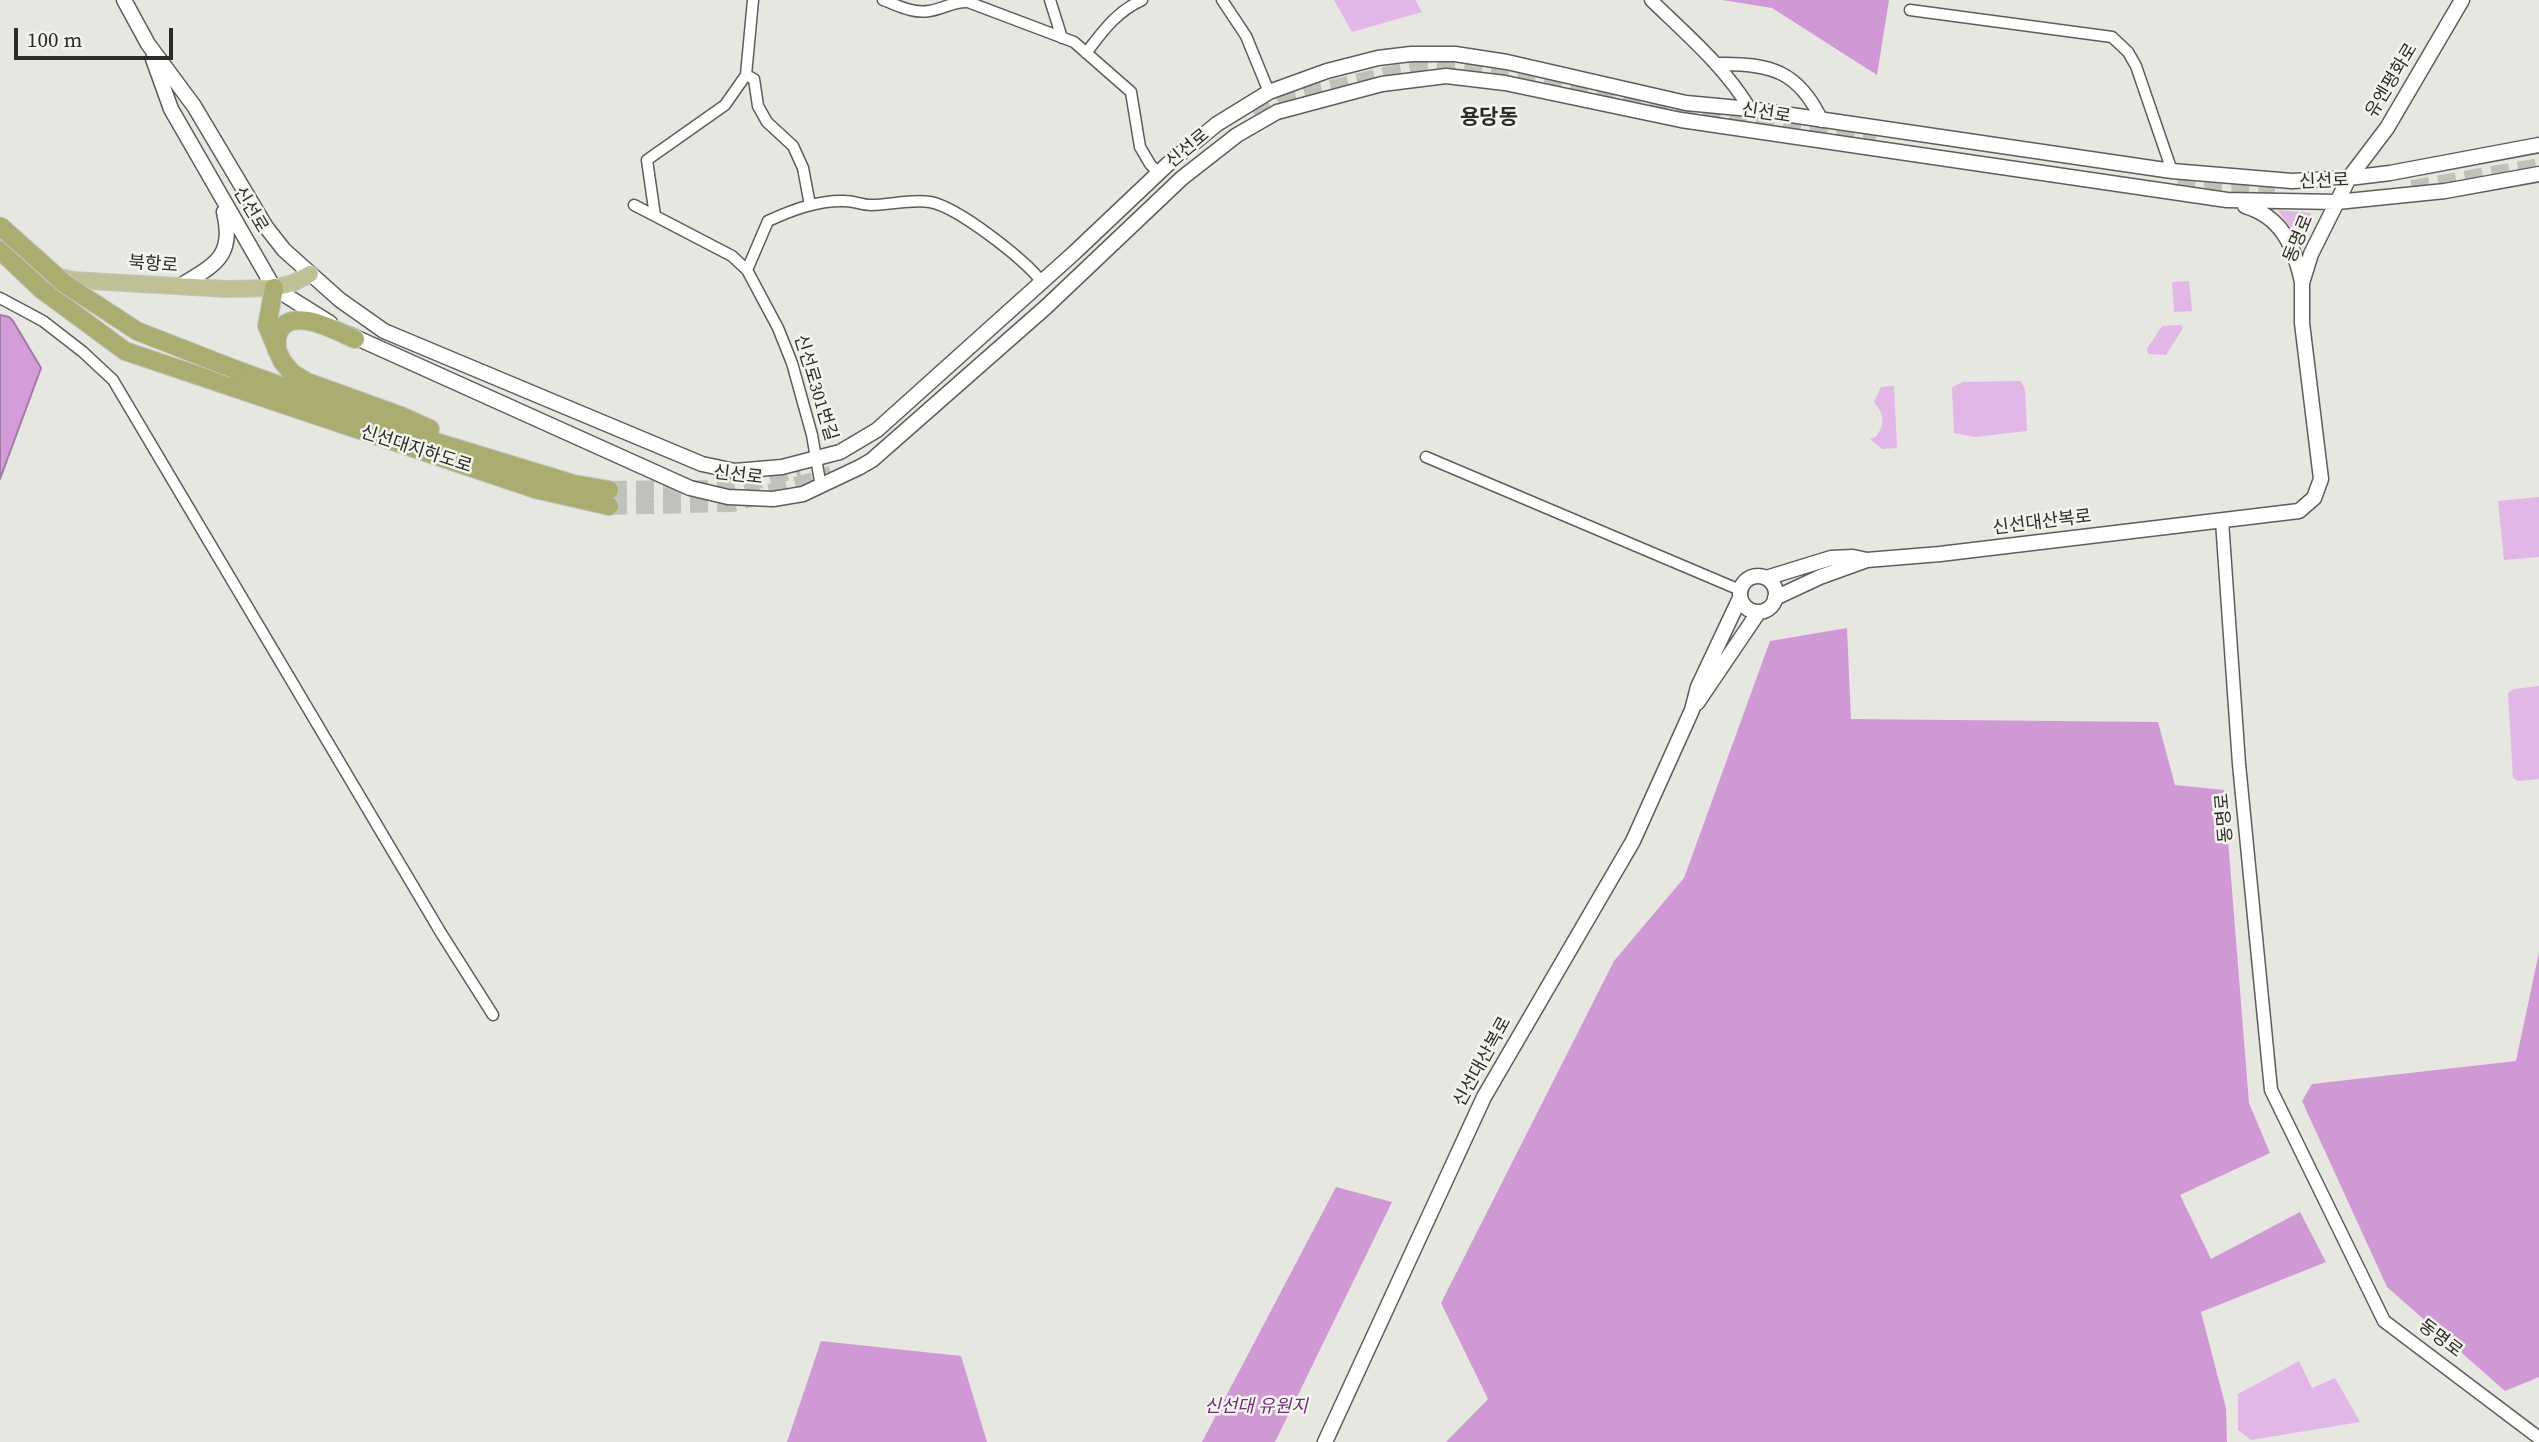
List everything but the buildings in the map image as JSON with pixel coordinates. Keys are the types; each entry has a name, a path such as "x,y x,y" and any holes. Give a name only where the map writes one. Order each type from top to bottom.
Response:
{"highway":[{"name":"신선대지하도로","path":"0,226 65,284 137,331 372,420 574,484 609,498 535,489 125,351 41,289 0,248"},
{"path":"274,288 267,326 277,351 292,373 307,382 401,416 489,458"},
{"path":"277,351 278,334 286,323 296,319 310,321 355,339"}],"main road":[{"name":"신선로","path":"124,0 148,44 194,106 266,227 284,250 340,300 384,331 702,464 735,471 782,467 840,453 877,430 1042,282 1158,173 1237,110 1269,92 1327,71 1378,58 1410,54 1455,54 1520,65 1686,103 1750,108 1822,121 2063,153 2172,171 2292,181 2390,173 2539,145"},
{"name":"유엔평화로","path":"2349,178 2387,128 2462,0"},
{"name":"신선로","path":"148,44 171,109 274,288 355,339 690,488 728,497 773,499 803,494 872,460 1046,307 1182,178 1248,127 1277,112 1382,84 1446,76 1505,83 1694,122 2227,200 2337,202 2445,191 2539,174"},
{"path":"1237,110 1248,127"},
{"name":"동명로","path":"2222,521 2300,510 2314,498 2321,479 2302,323 2302,283 2311,254 2349,178"},
{"path":"180,286 206,270 227,246 229,230 220,197"},
{"path":"2227,200 2256,209 2272,218 2285,231 2297,260 2302,283"},
{"name":"북항로","path":"0,248 21,263 44,273 73,280 227,289 274,288 293,283 310,274"},
{"name":"신선대산복로","path":"1692,710 1758,612 1766,611 1775,598 1820,577 1867,560 2222,521"},
{"name":"신선대산복로","path":"1325,1442 1484,1097 1633,841 1692,710 1698,687 1743,583 1749,578 1766,578 1831,558 1853,557 1867,560"},
{"path":"1766,578 1776,590 1775,598"},
{"path":"1740,594 1750,611 1758,612"}],"street":[{"path":"655,216 647,160 725,105 746,75 753,0"},
{"path":"883,0 911,10 927,12 959,1 968,2 1074,42 1131,92 1140,147 1158,173"},
{"path":"1051,0 1062,38"},
{"path":"1086,53 1113,18 1142,0"},
{"path":"1222,0 1246,36 1269,92"},
{"path":"1651,0 1718,64 1750,108"},
{"path":"1910,10 2112,37 2128,52 2136,66 2172,171"},
{"path":"1718,64 1758,66 1795,80 1814,104 1822,121"},
{"path":"746,75 754,79 758,106 767,122 793,146 803,168 810,205"},
{"path":"747,270 768,221 789,211 810,205 845,201 870,205 931,202 955,213 1007,248 1042,282"},
{"name":"신선로301번길","path":"634,205 732,256 747,270 778,328 792,363 813,435 821,487"},
{"path":"0,298 43,321 113,380 441,933 493,1015"},
{"path":"1426,457 1740,594"},
{"name":"동명로","path":"2222,521 2239,764 2271,1090 2384,1321 2539,1438"}],"shaded area":[{"path":"1334,0 1415,0 1422,12 1352,32"},
{"path":"2278,210 2311,213 2302,245"},
{"path":"2189,281 2192,311 2174,312 2172,282"},
{"path":"0,315 13,321 41,368 0,479"},
{"path":"2181,325 2183,328 2166,355 2148,354 2147,349 2162,326"},
{"path":"2021,381 2025,390 2027,431 1975,437 1954,433 1952,387 1963,382"},
{"path":"1894,386 1897,448 1882,449 1870,439 1876,437 1882,424 1882,415 1874,402 1881,387"},
{"path":"2539,497 2539,557 2504,560 2498,501"},
{"path":"2539,686 2539,779 2518,781 2513,778 2508,693 2514,689"},
{"path":"2299,1361 2312,1388 2335,1378 2360,1422 2251,1440 2238,1430 2238,1394"}],"green space":[{"path":"1722,0 1889,0 1877,75 1772,8"},
{"path":"1847,628 1851,719 2158,722 2175,785 2224,790 2249,1103 2270,1153 2180,1195 2211,1259 2300,1212 2326,1262 2201,1312 2226,1408 2227,1442 1446,1442 1488,1399 1441,1303 1614,961 1684,878 1770,641"},
{"path":"2539,952 2539,1377 2505,1391 2387,1287 2302,1101 2312,1084 2516,1061"},
{"name":"신선대 유원지","path":"1336,1187 1392,1202 1275,1442 1202,1442"},
{"path":"821,1341 961,1356 987,1442 787,1442"}],"tunnel":[{"path":"1256,117 1283,101 1384,76 1426,68 1459,69 1875,142"},
{"path":"2412,189 2539,167"},
{"path":"2178,177 2227,184 2275,186"},
{"path":"609,490 726,489 799,468"},
{"path":"609,506 732,503 832,474"}],"district":[{"name":"용당동","path":"1489,119"}]}
